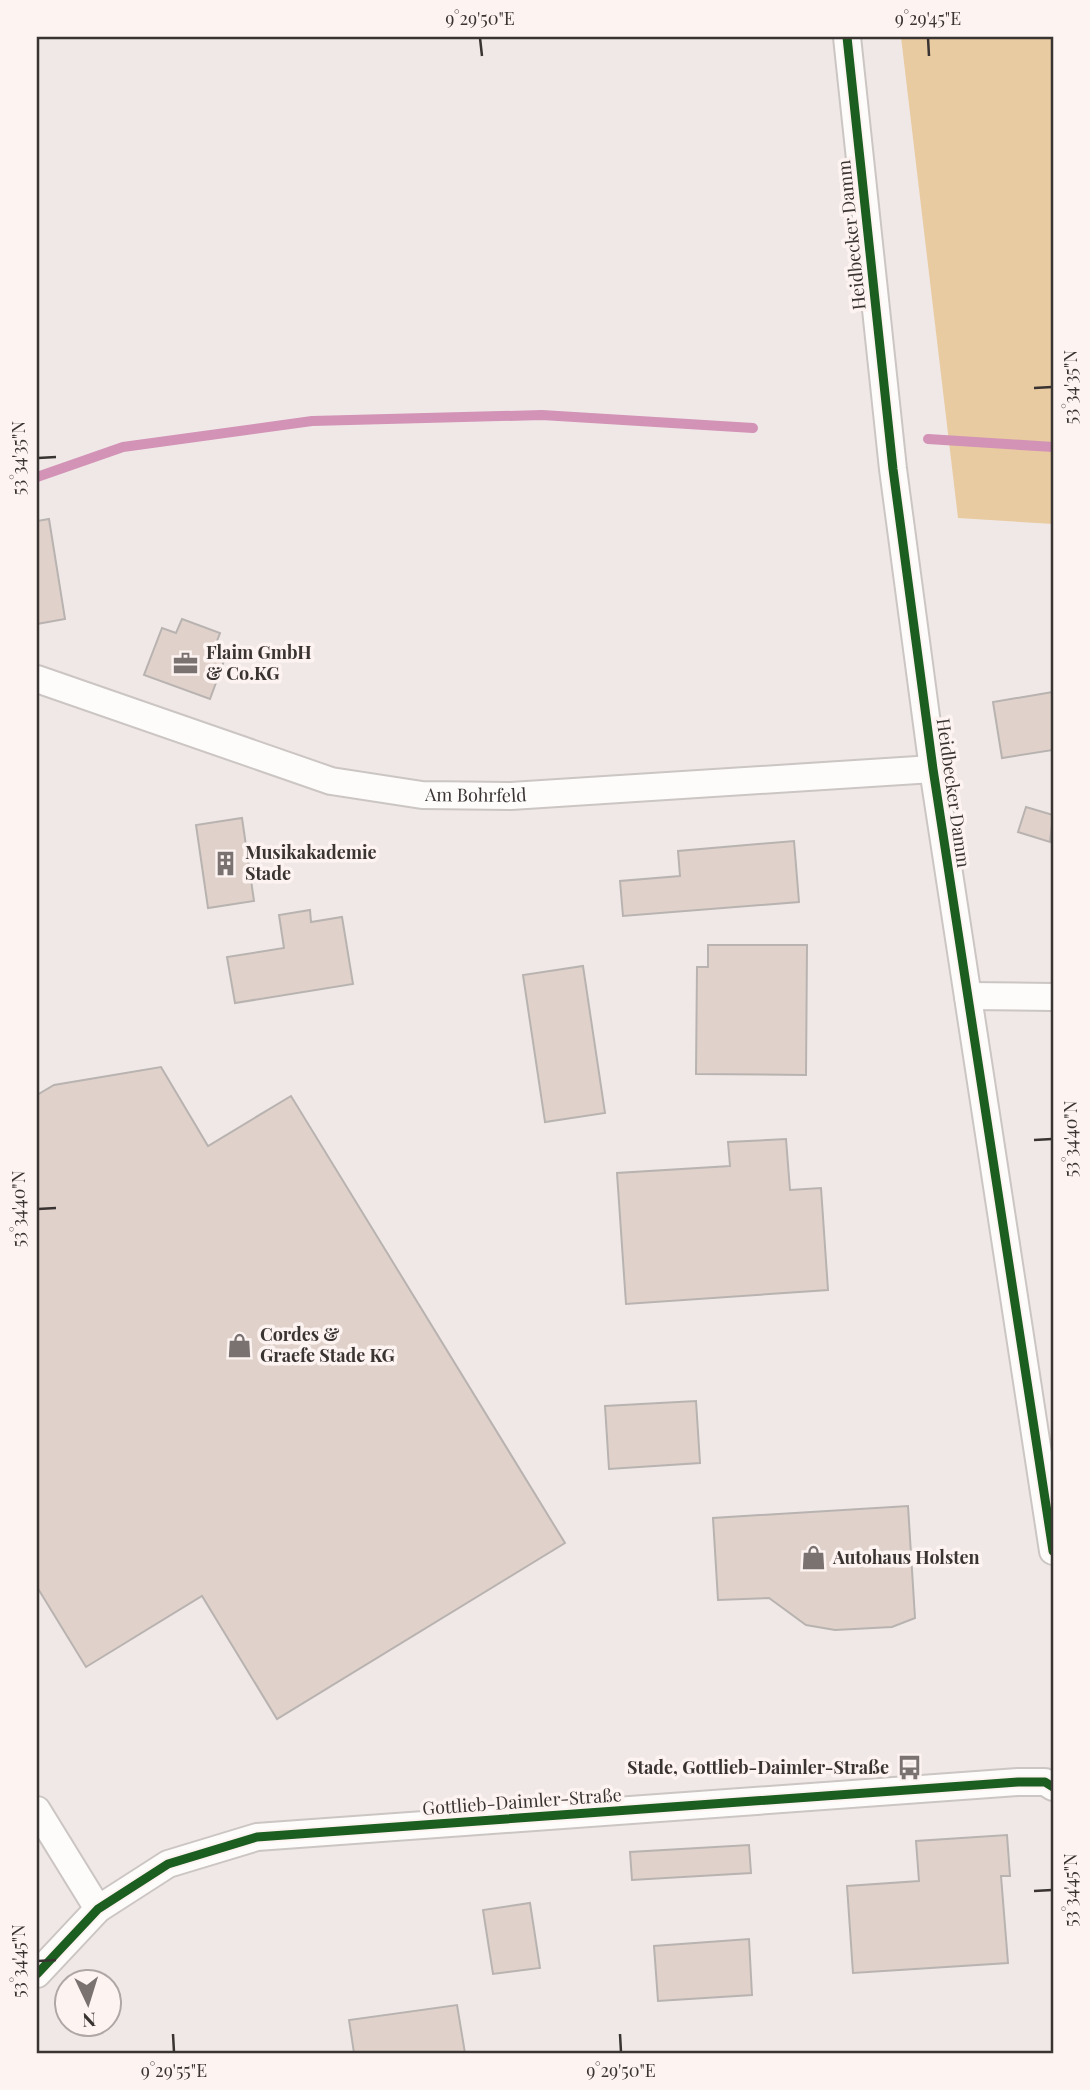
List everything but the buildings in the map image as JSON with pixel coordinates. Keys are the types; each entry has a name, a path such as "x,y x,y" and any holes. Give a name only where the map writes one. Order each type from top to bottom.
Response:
{"street":[{"name":"Heidbecker Damm","path":"847,37 893,469 933,769 1053,1551"},
{"name":"Am Bohrfeld","path":"37,679 331,781 422,795 510,796 933,769"},
{"path":"968,996 1053,997"},
{"name":"Gottlieb-Daimler-Straße","path":"37,1974 98,1909 168,1864 257,1837 1018,1782 1045,1782 1053,1787"},
{"path":"37,1810 98,1909"}],"shaded area":[{"path":"901,37 1053,37 1053,524 958,518"}],"waterway":[{"path":"37,477 123,447 312,421 542,415 753,428"},
{"path":"928,439 1053,447"}],"cycle path":[{"path":"847,37 893,469 933,769 1053,1551"},
{"path":"37,1974 98,1909 168,1864 257,1837 1018,1782 1045,1782 1053,1787"}],"place":[{"name":"Flaim GmbH & Co.KG","path":"186,663"},
{"name":"Musikakademie Stade","path":"225,863"},
{"name":"Cordes & Graefe Stade KG","path":"240,1345"},
{"name":"Autohaus Holsten","path":"813,1558"},
{"name":"Stade, Gottlieb-Daimler-Straße","path":"909,1768"}]}
